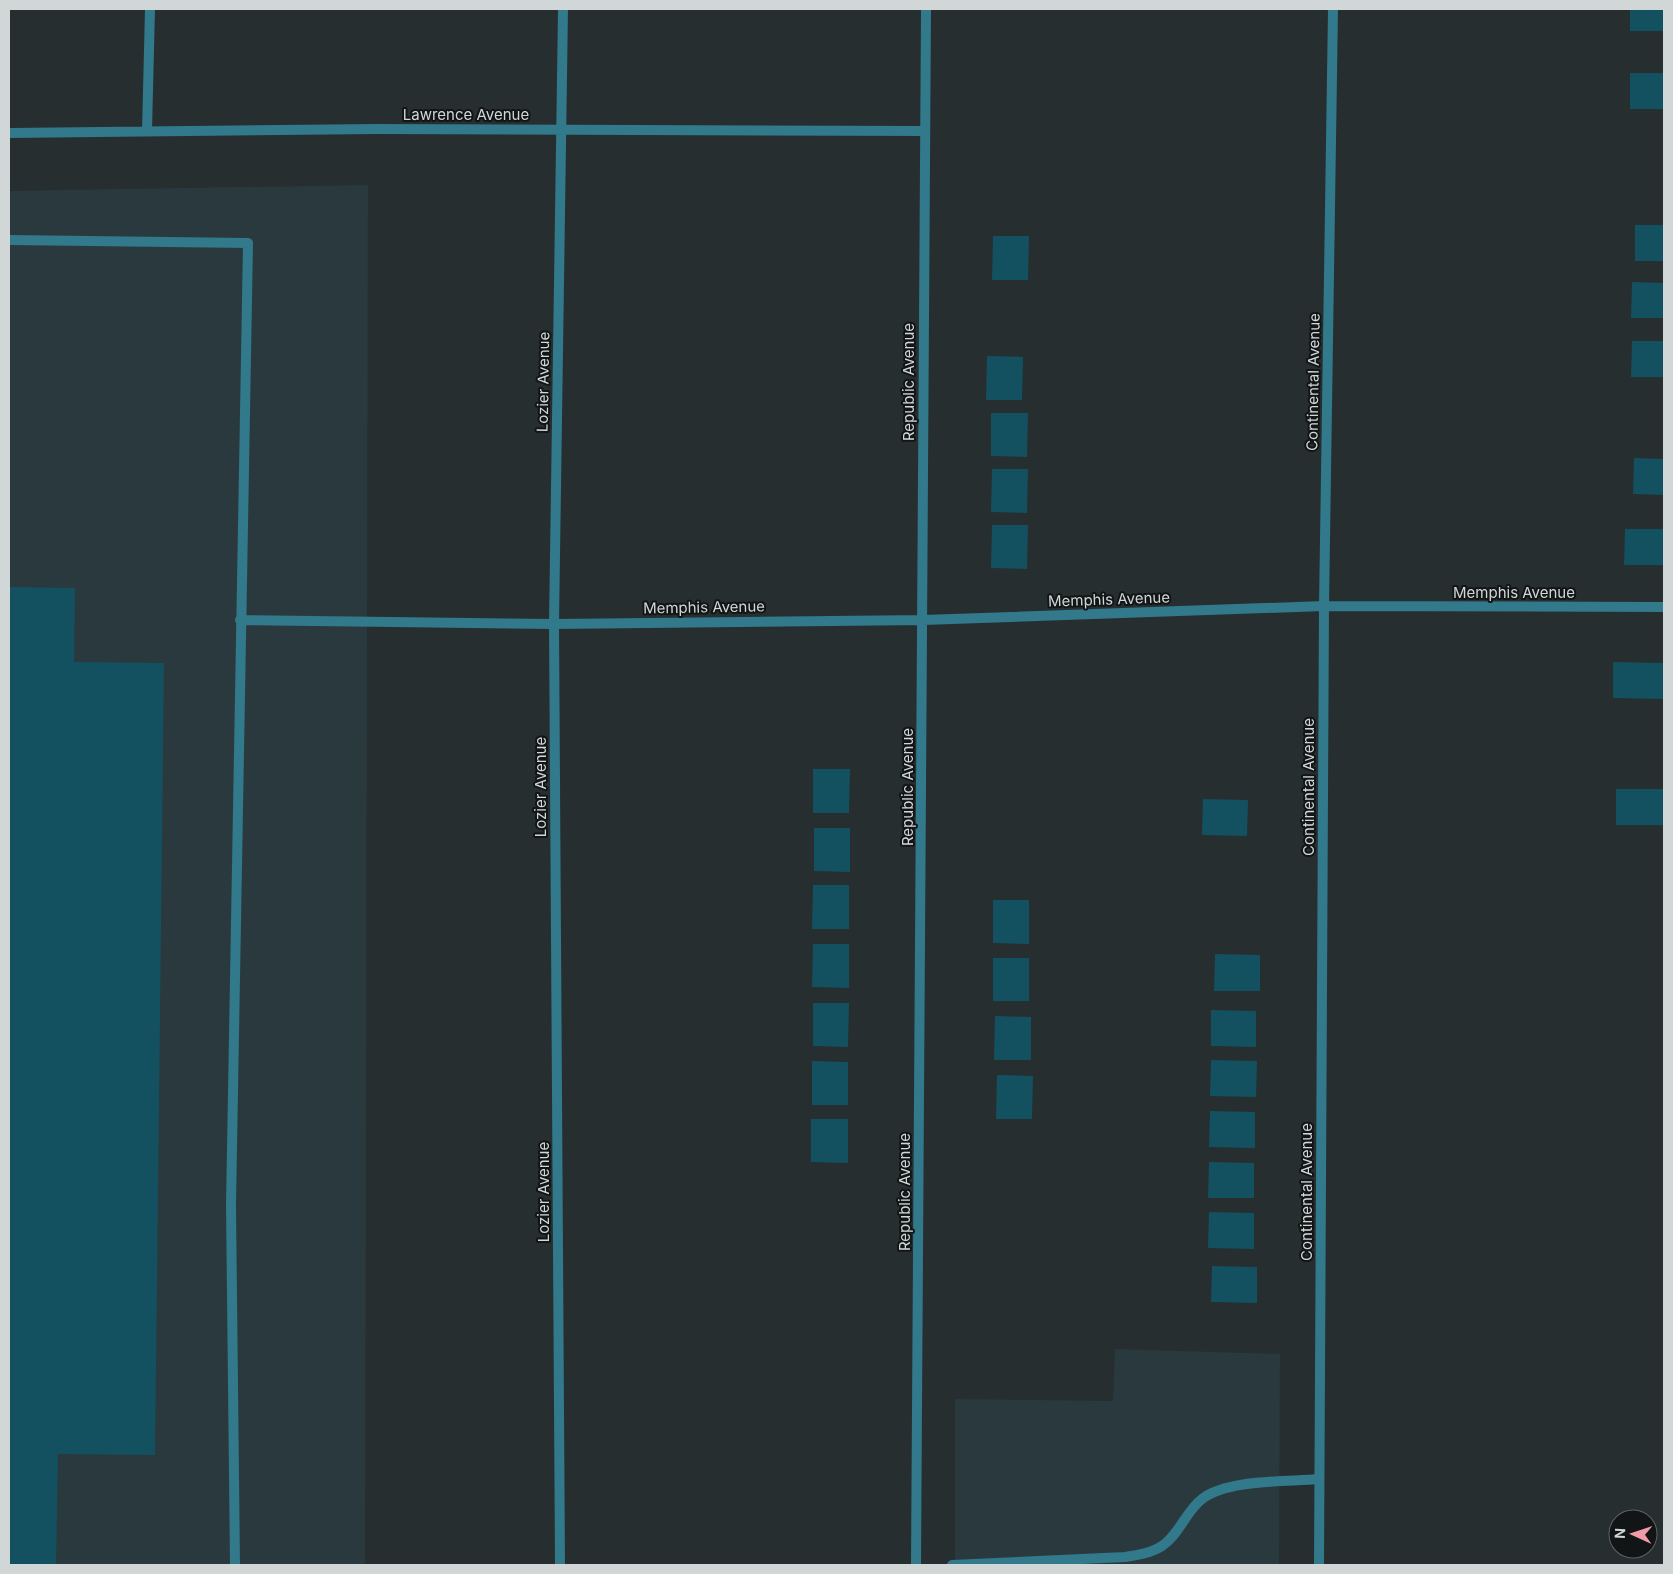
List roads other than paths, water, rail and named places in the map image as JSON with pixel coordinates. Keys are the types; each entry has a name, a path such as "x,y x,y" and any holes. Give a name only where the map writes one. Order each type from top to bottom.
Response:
{"street":[{"path":"147,131 150,9"},
{"name":"Lozier Avenue","path":"560,1565 554,624 563,9"},
{"name":"Republic Avenue","path":"916,1565 926,9"},
{"name":"Continental Avenue","path":"1319,1565 1324,606 1333,9"},
{"name":"Lawrence Avenue","path":"9,133 562,129 924,132"},
{"path":"9,240 248,243 231,1205 235,1565"},
{"name":"Memphis Avenue","path":"240,620 554,624 923,620 1324,606 1664,607"},
{"path":"952,1565 1125,1557 1145,1553 1163,1545 1203,1498 1218,1491 1238,1486 1319,1479"}]}
